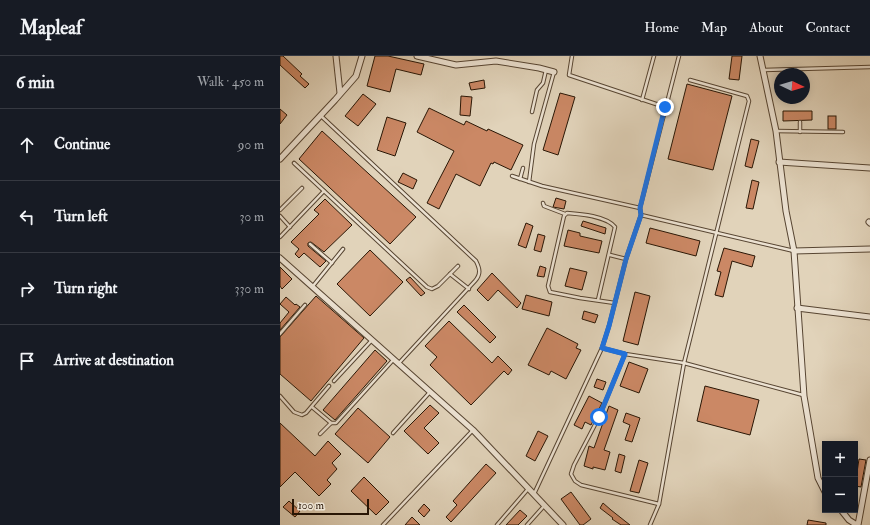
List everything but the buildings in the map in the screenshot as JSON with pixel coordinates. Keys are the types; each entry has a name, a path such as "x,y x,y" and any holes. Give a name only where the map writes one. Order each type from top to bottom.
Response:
{"street":[{"path":"336,56 340,93"},
{"path":"280,159 356,76 362,56"},
{"path":"417,56 456,65 496,61 554,72"},
{"path":"760,56 776,131 786,212 794,251 804,396 818,478 822,486"},
{"path":"779,162 870,168"},
{"path":"794,251 870,249"},
{"path":"280,258 473,430 563,525"},
{"path":"797,308 870,317"},
{"path":"843,513 849,520 857,525 870,460"}],"lane":[{"path":"572,56 569,75 665,107"},
{"path":"642,100 654,56"},
{"path":"534,495 602,348 626,259 641,215 640,208 679,56"},
{"path":"764,70 870,67"},
{"path":"532,112 537,90 543,83 546,70"},
{"path":"529,182 534,144 554,72"},
{"path":"650,525 659,504 684,363 749,101 747,96 690,80"},
{"path":"320,115 476,261 480,268 479,276 469,288 399,363"},
{"path":"800,122 800,132"},
{"path":"776,131 843,132"},
{"path":"294,163 427,287 432,289 438,286 458,266"},
{"path":"520,179 523,168"},
{"path":"512,176 529,182 640,208"},
{"path":"280,210 302,188"},
{"path":"280,237 324,191"},
{"path":"543,203 544,206 566,214 573,213 604,220 615,227 610,255 598,300"},
{"path":"566,214 564,216 548,286 550,292 615,303"},
{"path":"641,215 716,234 794,251"},
{"path":"280,216 290,227"},
{"path":"310,244 332,263"},
{"path":"313,286 343,249"},
{"path":"610,255 626,259"},
{"path":"450,274 469,288"},
{"path":"280,334 305,305"},
{"path":"334,381 372,339"},
{"path":"602,348 625,354 684,363 804,396"},
{"path":"625,354 599,417 574,465 571,474 575,481 581,485 659,504"},
{"path":"320,434 331,423 336,423 394,359"},
{"path":"280,396 294,412 302,415 312,407 329,386"},
{"path":"393,433 431,392"},
{"path":"312,407 331,423"},
{"path":"384,525 473,430"},
{"path":"497,525 528,489"},
{"path":"527,525 545,505"}],"route":[{"path":"599,417 625,354 602,348 626,259 641,215 640,208 665,107"}]}
